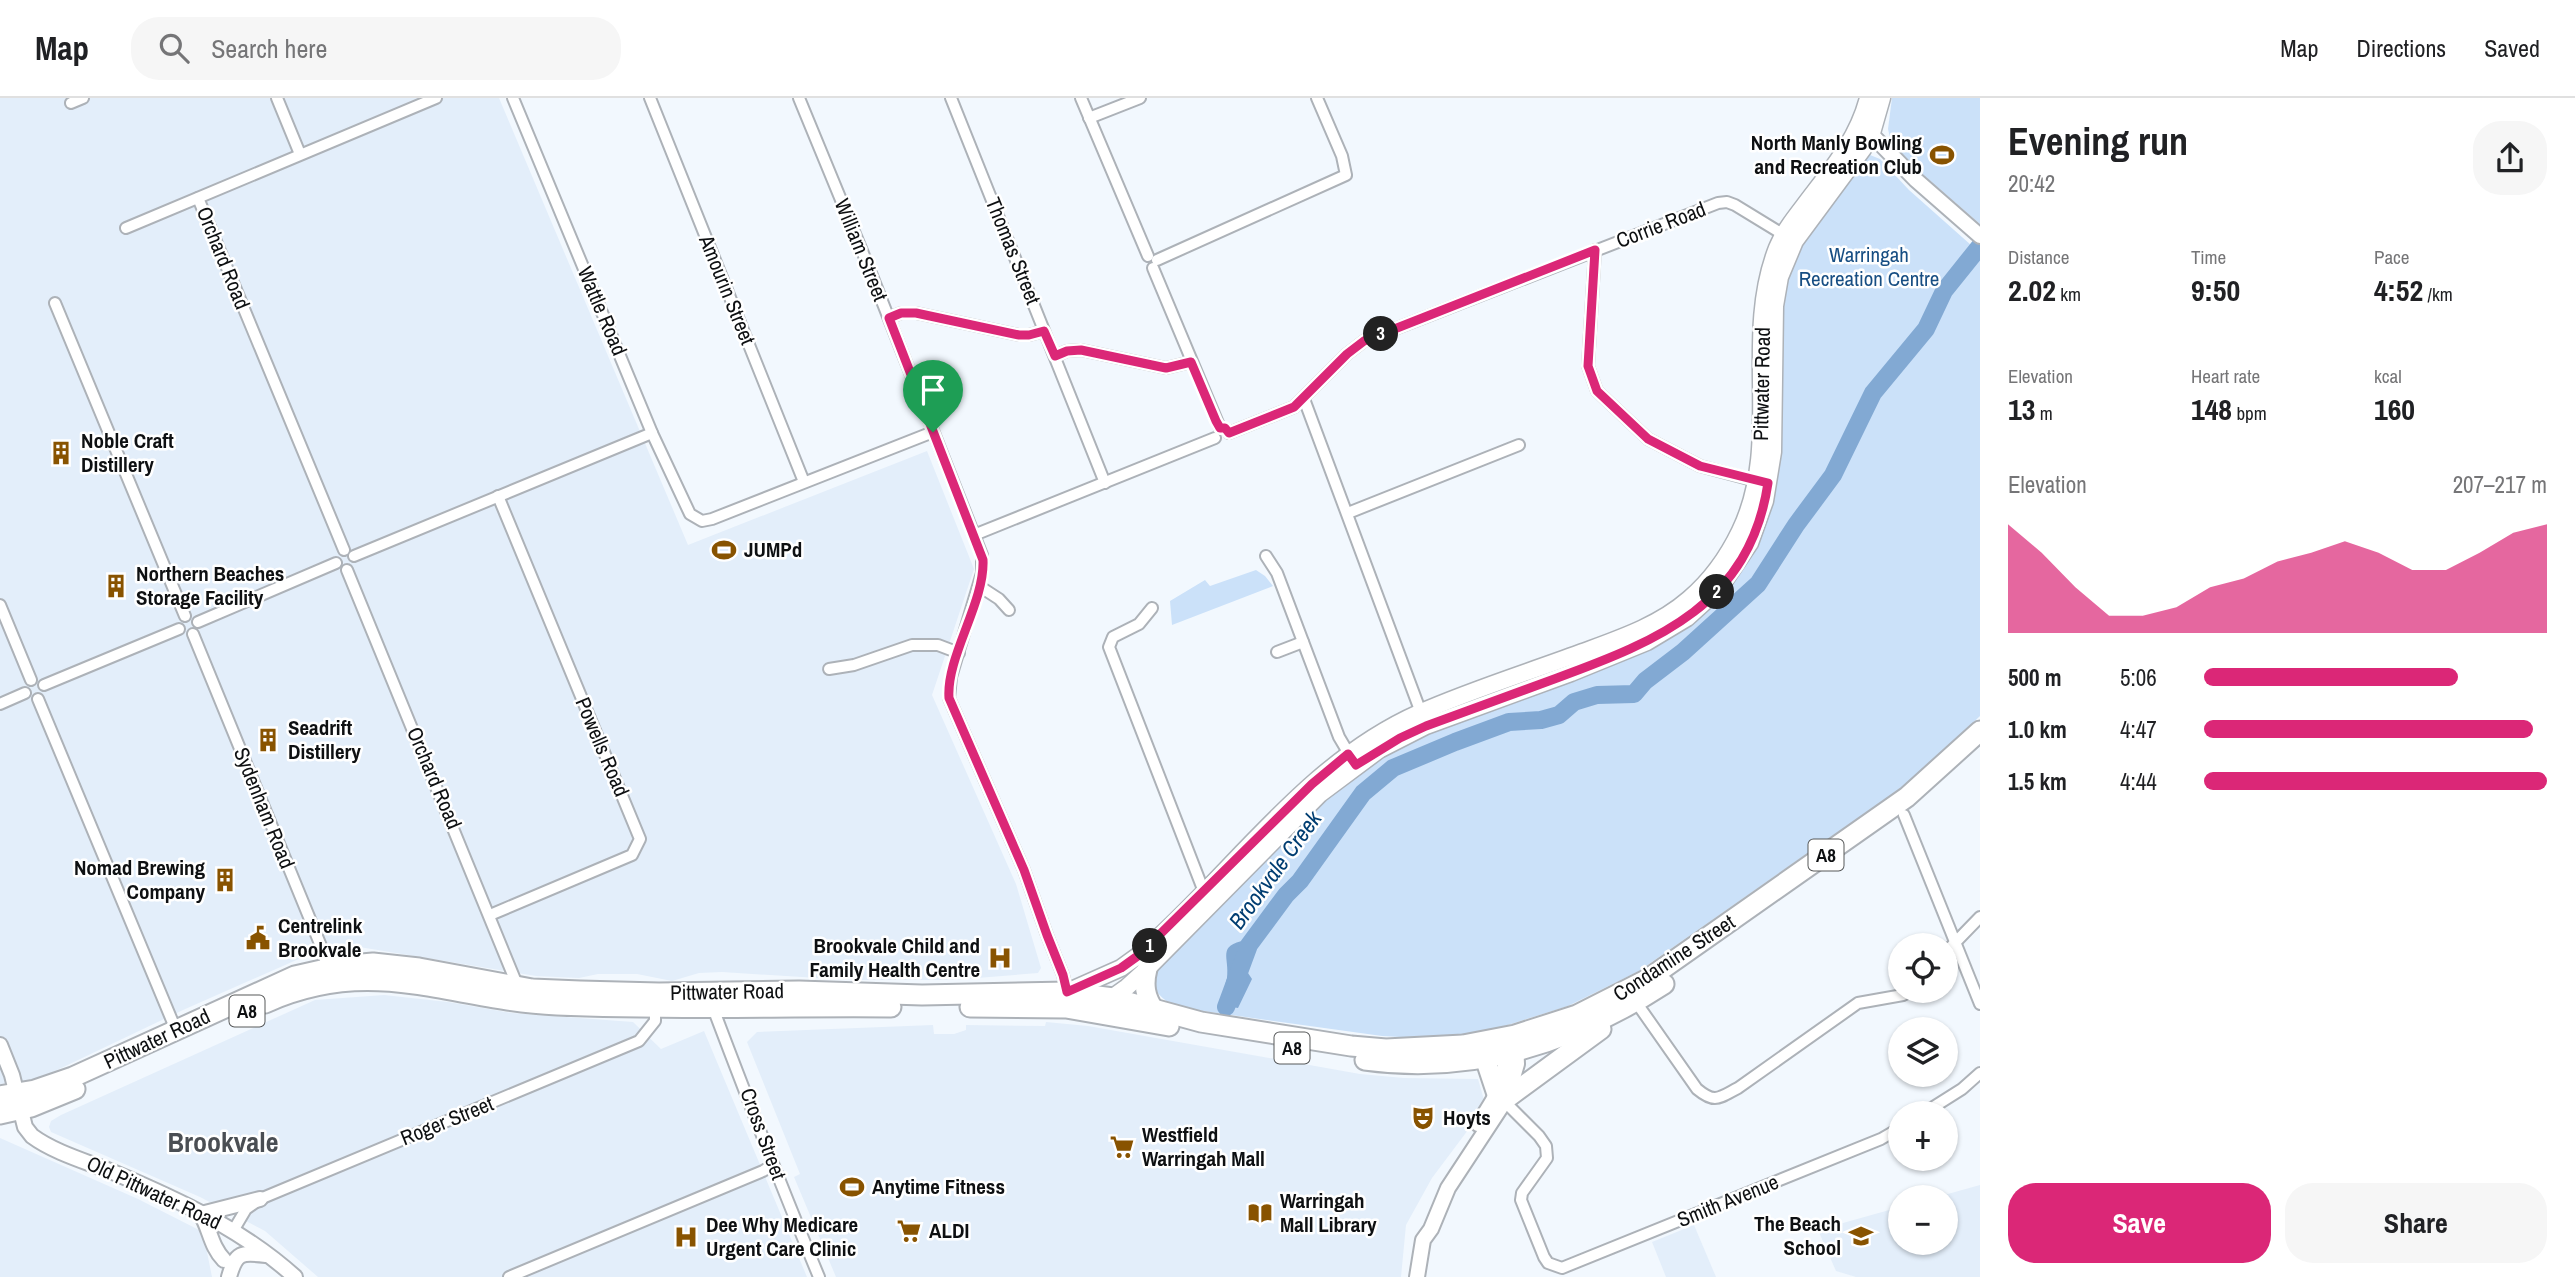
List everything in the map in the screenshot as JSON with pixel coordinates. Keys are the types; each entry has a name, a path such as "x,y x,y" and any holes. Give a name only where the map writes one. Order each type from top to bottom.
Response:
{"highway":[{"name":"Condamine Street","path":"1067,992 1113,998 1154,1010 1258,1032 1368,1048 1510,1045 1576,1033 1636,1002 1901,810 1980,731"},
{"name":"Condamine Street","path":"1081,1010 1377,1062 1436,1063 1485,1058 1648,979 1901,810 1936,790 1980,749"},
{"name":"Pittwater Road","path":"13,1100 76,1089 360,963 390,964 518,987 710,1000 1052,1007 1081,1010"},
{"path":"1147,969 1144,988 1154,1010"},
{"name":"Pittwater Road","path":"0,1114 13,1100 73,1077 284,981 329,976 390,980 542,1004 655,1009 710,1000 799,991 922,995 1067,992"},
{"path":"1485,1058 1503,1098 1597,1033 1616,1013"}],"main road":[{"name":"Pittwater Road","path":"1081,1010 1113,998 1147,969 1312,784 1352,760 1400,738 1423,719 1647,642 1688,618 1719,589 1750,543 1765,501 1762,482 1773,452 1775,306 1789,238 1863,149 1868,98"},
{"name":"Pittwater Road","path":"1866,129 1882,98"},
{"path":"1866,129 1916,180 1977,233"},
{"name":"Pittwater Road","path":"1067,992 1121,968 1207,899"},
{"name":"Old Pittwater Road","path":"0,1045 13,1100 27,1131 38,1140 162,1194 233,1231 271,1255 295,1277"},
{"path":"1417,1277 1423,1240 1422,1227 1431,1200 1514,1079 1510,1045"},
{"path":"224,1260 216,1252 201,1214 260,1199"},
{"path":"228,1277 224,1260 225,1246 233,1231"},
{"path":"228,1277 238,1256 251,1253 271,1255"}],"street":[{"path":"71,103 83,98"},
{"path":"277,98 300,154"},
{"path":"126,228 436,98"},
{"name":"Wattle Road","path":"513,98 686,509 698,520 712,519 804,482"},
{"name":"Amourin Street","path":"650,98 804,482"},
{"name":"William Street","path":"799,98 889,318 983,560 979,586 948,691 951,705 1024,870 1067,992"},
{"name":"Thomas Street","path":"951,98 1105,483"},
{"path":"1082,98 1153,261 1221,433"},
{"path":"1089,118 1140,98"},
{"path":"1153,261 1346,175 1342,156 1317,98"},
{"name":"Orchard Road","path":"198,198 349,553"},
{"name":"Corrie Road","path":"974,535 1221,433 1291,409 1364,341 1718,203 1727,202 1789,238"},
{"path":"1595,250 1588,366 1597,391 1648,439 1700,466 1762,482"},
{"path":"55,303 185,616"},
{"path":"889,318 901,313 916,313 1019,335 1044,331"},
{"path":"1055,356 1067,351 1081,350 1166,368 1191,362"},
{"path":"1304,399 1423,719"},
{"path":"804,482 933,432"},
{"path":"336,563 337,555 349,553 498,496 652,433"},
{"path":"1348,513 1519,445"},
{"name":"Powells Road","path":"490,915 632,855 640,839 498,496"},
{"path":"336,563 347,569 354,565 349,553"},
{"path":"1266,556 1277,573 1339,737 1352,760"},
{"path":"198,622 336,563"},
{"name":"Orchard Road","path":"347,569 518,987"},
{"path":"979,586 999,599 1009,610"},
{"path":"0,605 31,680"},
{"path":"1152,608 1139,624 1112,637 1109,648 1207,899"},
{"path":"185,616 192,616 198,622 198,629 192,634 185,634 179,629 180,620 185,616"},
{"path":"44,685 179,629"},
{"name":"Sydenham Road","path":"192,634 323,951 329,976"},
{"path":"1278,652 1303,642"},
{"path":"829,669 854,664 912,645 939,645 959,653"},
{"path":"31,680 38,680 44,685 43,694 38,699 31,699 25,693 25,685 31,680"},
{"path":"0,704 25,693"},
{"path":"38,699 176,1030"},
{"path":"1901,810 1951,933"},
{"path":"1958,939 1980,917"},
{"path":"1958,949 1980,1004"},
{"path":"1636,1002 1697,1089 1708,1098 1718,1099 1738,1088 1858,1003 1888,998"},
{"name":"Cross Street","path":"710,1000 819,1277"},
{"name":"Roger Street","path":"233,1231 246,1209 260,1199 633,1044 643,1037 655,1021 655,1009"},
{"path":"1943,1101 1980,1073"},
{"name":"Smith Avenue","path":"1503,1098 1546,1146 1548,1158 1522,1193 1521,1200 1551,1272 1888,1135"},
{"path":"509,1277 773,1165"}],"shaded area":[{"path":"0,98 499,98 688,545 927,451 974,569 932,695 1016,884 1041,968 1038,973 952,980 850,980 722,972 699,973 672,981 637,974 598,974 579,978 536,976 335,943 183,1010 34,1081 0,1084"},
{"path":"384,995 512,1013 633,1022 661,1049 704,1031 807,1277 318,1277 265,1231 200,1197 51,1132 51,1121 61,1115 315,1000"},
{"name":"Westfield Warringah Mall","path":"1046,1022 1088,1026 1360,1074 1404,1078 1478,1079 1484,1100 1477,1118 1432,1178 1406,1225 1401,1277 836,1277 794,1177 800,1174 747,1042 757,1032 933,1025 934,1034 954,1034 966,1030 966,1025 1045,1026"},
{"path":"0,1138 138,1199 203,1232 212,1277 0,1277"},
{"name":"The Beach School","path":"1980,1185 1980,1277 1856,1277 1836,1271 1818,1230 1888,1210 1888,1255 1958,1255 1958,1191"},
{"path":"1694,1225 1716,1277 1666,1277 1652,1242"}],"green space":[{"name":"North Manly Bowling and Recreation Club","path":"1892,98 1980,98 1980,224 1920,172 1891,142 1888,129"},
{"name":"Warringah Recreation Centre","path":"1870,155 1880,159 1909,190 1980,253 1980,716 1918,776 1639,971 1568,1006 1495,1029 1455,1036 1417,1038 1382,1036 1174,1007 1163,999 1154,982 1158,969 1325,796 1381,754 1424,731 1656,647 1694,621 1728,589 1788,276 1798,250 1812,226"},
{"path":"1256,570 1273,586 1172,625 1170,601 1205,580 1210,586"}],"water":[{"path":"1246,940 1254,943 1244,967 1252,979 1238,1008 1220,1005 1227,978 1226,953 1237,942"}],"waterway":[{"name":"Brookvale Creek","path":"1226,1007 1249,945 1286,895 1300,881 1363,793 1393,768 1509,722 1541,720 1559,715 1574,702 1597,695 1634,694 1645,681 1683,652 1758,584 1796,525 1833,475 1873,393 1926,329 1944,291 1980,246"}],"place":[{"name":"North Manly Bowling and Recreation Club","path":"1942,155"},
{"name":"Noble Craft Distillery","path":"61,453"},
{"name":"JUMPd","path":"724,550"},
{"name":"Northern Beaches Storage Facility","path":"116,586"},
{"name":"Seadrift Distillery","path":"268,740"},
{"name":"Nomad Brewing Company","path":"225,880"},
{"name":"Centrelink Brookvale","path":"258,938"},
{"name":"Brookvale Child and Family Health Centre","path":"1000,958"},
{"name":"Hoyts","path":"1423,1118"},
{"name":"Westfield Warringah Mall","path":"1122,1147"},
{"name":"Anytime Fitness","path":"852,1187"},
{"name":"Warringah Mall Library","path":"1260,1213"},
{"name":"ALDI","path":"909,1231"},
{"name":"The Beach School","path":"1861,1236"},
{"name":"Dee Why Medicare Urgent Care Clinic","path":"686,1237"}],"district":[{"name":"Brookvale","path":"223,1142"}],"route":[{"path":"1595,250 1588,366 1597,391 1648,439 1700,466 1768,483 1760,517 1750,543 1735,569 1706,603 1688,618 1624,652 1426,726 1400,738 1356,765 1348,754 1312,784 1139,955 1121,968 1067,992 1024,870 949,698 951,677 979,586 983,560 933,432 889,318 901,313 916,313 1019,335 1044,331 1055,356 1067,351 1081,350 1166,368 1191,362 1216,421 1220,428 1225,428 1229,433 1294,407 1347,354 1364,341 1595,250"}]}
